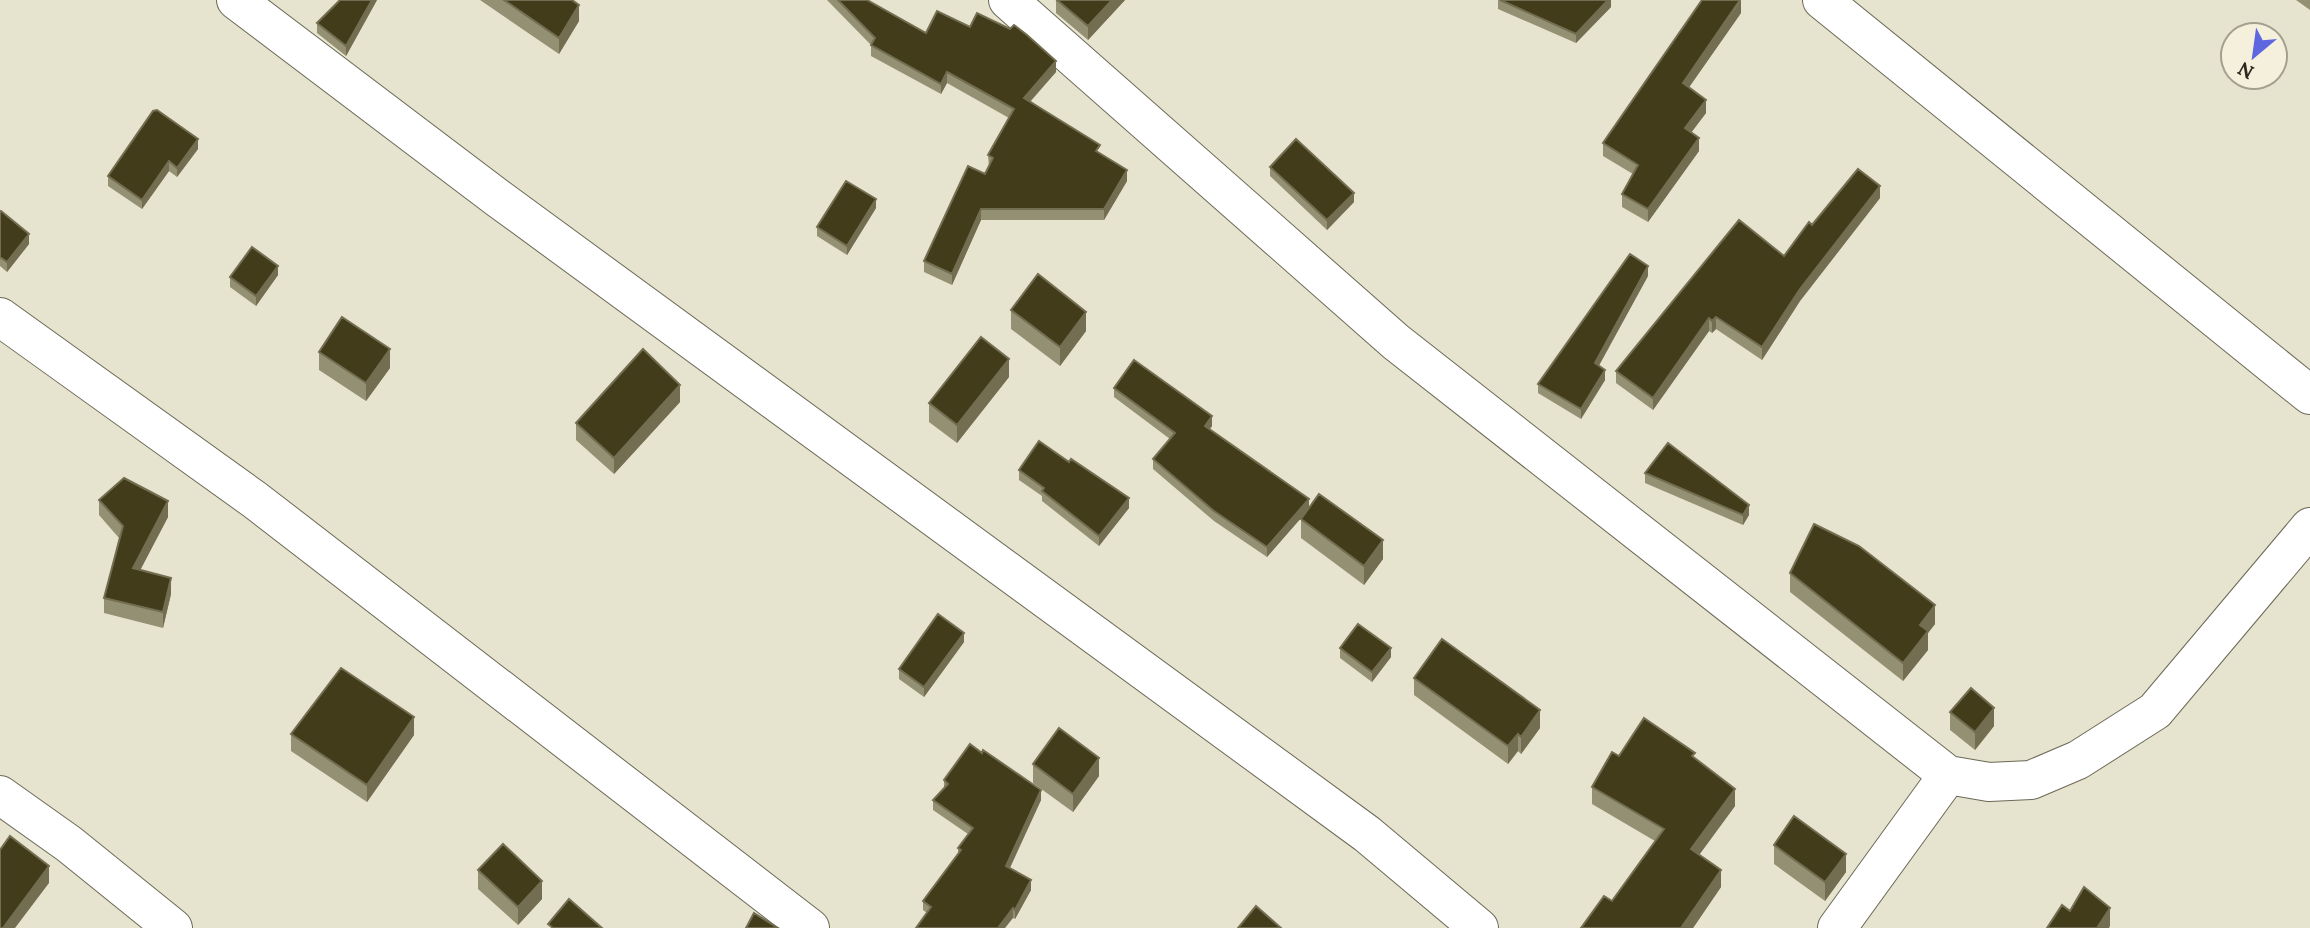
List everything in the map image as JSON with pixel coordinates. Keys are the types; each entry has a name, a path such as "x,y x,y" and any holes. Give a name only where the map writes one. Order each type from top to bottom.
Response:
{"street":[{"path":"236,0 510,207 1367,834 1479,928"},
{"path":"1008,0 1396,342 1948,775 1989,782 2031,780 2078,760 2155,711 2310,527"},
{"path":"1828,2 2310,395"},
{"path":"0,317 255,500 810,928"},
{"path":"1837,928 1948,775"},
{"path":"0,795 69,844 173,928"}],"building":[{"path":"340,0 372,0 346,46 317,23"},
{"path":"504,0 572,0 579,5 559,38"},
{"path":"838,0 867,0 926,33 937,11 970,27 977,13 1010,29 1014,25 1027,35 1056,61 1024,98 1100,145 1096,151 1127,170 1104,209 981,209 952,274 924,261 968,166 985,174 993,158 988,155 1014,109 947,72 941,84 871,45 875,38"},
{"path":"1057,0 1112,0 1088,26"},
{"path":"1500,0 1608,0 1576,34"},
{"path":"1702,0 1740,0 1683,83 1706,100 1685,128 1699,138 1648,209 1622,194 1638,165 1603,143"},
{"path":"157,110 198,139 177,168 169,161 142,200 108,176 153,111"},
{"path":"1296,139 1354,193 1327,220 1270,167"},
{"path":"1858,169 1880,186 1800,289 1762,347 1716,317 1712,321 1709,318 1653,398 1616,371 1739,220 1784,256 1809,222 1812,225"},
{"path":"846,181 876,199 847,246 817,227"},
{"path":"1,211 29,234 7,262 0,257"},
{"path":"252,247 278,266 256,296 230,277"},
{"path":"1630,254 1648,266 1595,363 1605,370 1581,409 1538,384"},
{"path":"1038,274 1086,312 1060,347 1011,310"},
{"path":"342,317 390,349 366,383 319,352"},
{"path":"981,337 1009,359 957,425 929,403"},
{"path":"643,349 680,385 614,458 576,423"},
{"path":"1134,360 1212,416 1205,426 1309,499 1267,547 1214,511 1153,459 1175,433 1114,388"},
{"path":"1039,441 1129,498 1099,536 1019,470"},
{"path":"1668,443 1749,505 1743,515 1645,473"},
{"path":"124,478 168,501 133,568 171,578 163,612 104,598 123,526 99,500"},
{"path":"1319,494 1383,540 1364,566 1301,519"},
{"path":"1814,524 1859,546 1935,605 1920,625 1928,631 1903,663 1790,573"},
{"path":"938,614 964,633 924,687 899,669"},
{"path":"1358,624 1391,648 1372,672 1340,648"},
{"path":"1442,639 1540,710 1521,737 1518,734 1508,746 1414,678"},
{"path":"341,668 414,717 367,785 291,734"},
{"path":"1971,688 1994,708 1975,732 1950,712"},
{"path":"1644,718 1695,753 1692,756 1735,789 1691,849 1721,870 1681,928 1581,928 1604,896 1612,901 1664,829 1592,787 1612,752 1619,756"},
{"path":"1059,728 1099,758 1073,794 1033,764"},
{"path":"970,744 1041,790 1006,866 1031,880 1015,910 1013,908 998,928 916,928 931,907 923,901 961,850 958,848 973,828 933,800 948,784 944,780"},
{"path":"1794,816 1846,854 1825,882 1774,845"},
{"path":"10,836 49,866 3,928 0,928 0,850"},
{"path":"503,844 542,881 518,907 478,870"},
{"path":"2084,887 2110,908 2097,928 2047,928 2062,905 2070,911"},
{"path":"569,899 602,928 553,928 548,924"},
{"path":"1256,906 1281,928 1238,928"},
{"path":"754,913 778,928 746,928"}]}
